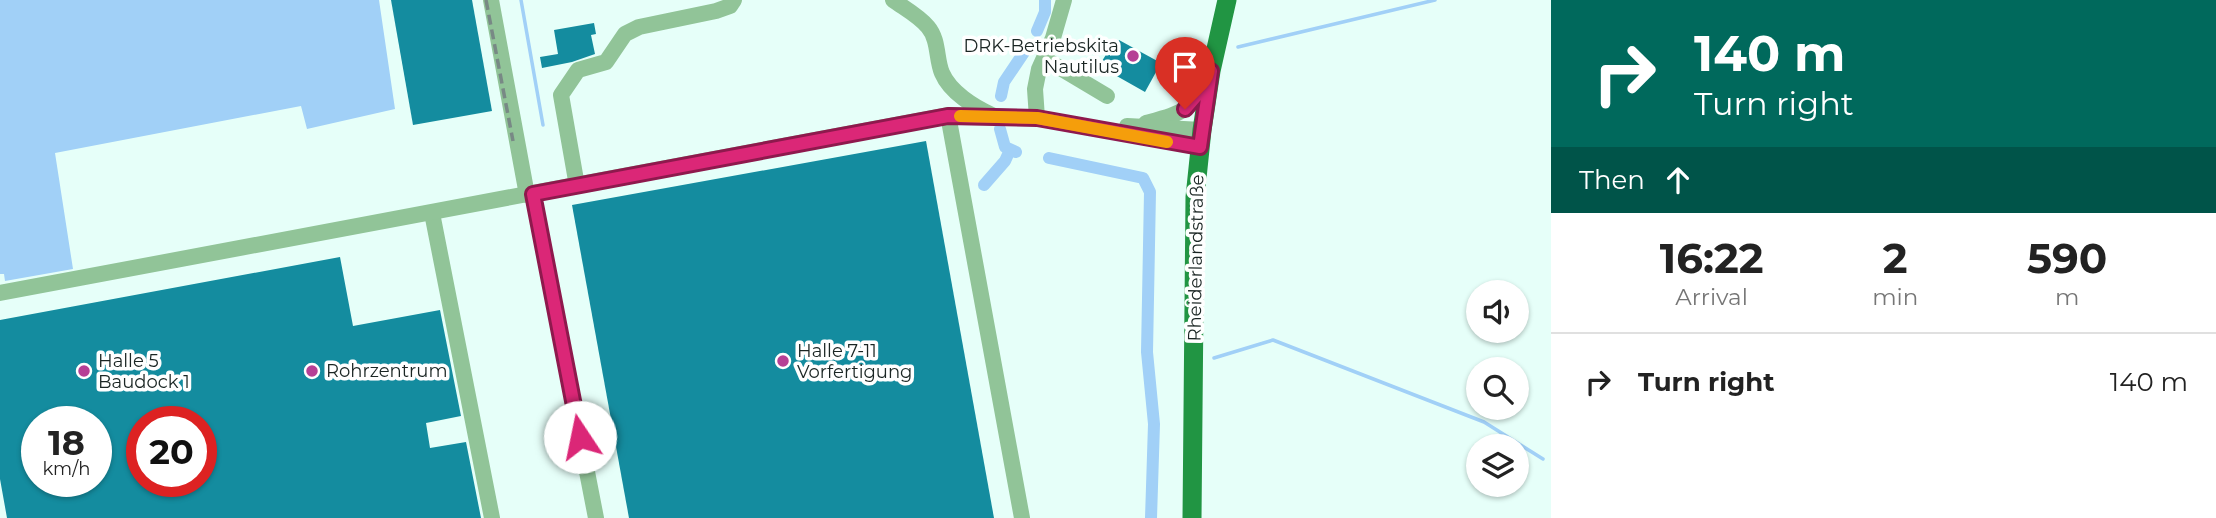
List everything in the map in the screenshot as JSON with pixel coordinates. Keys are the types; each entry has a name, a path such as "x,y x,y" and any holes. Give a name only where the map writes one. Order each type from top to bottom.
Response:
{"main road":[{"name":"Rheiderlandstraße","path":"1192,518 1195,197 1211,71 1227,0"}],"lane":[{"path":"491,0 596,518"},
{"path":"577,186 561,94 578,70 606,62 625,34 639,27 716,11 730,6 734,0"},
{"path":"894,0 928,27 934,38 942,73 951,86 979,109 994,117"},
{"path":"1037,118 1035,89 1039,69 1061,17 1064,0"},
{"path":"1045,59 1107,96"},
{"path":"1132,126 1180,114 1198,94 1211,71"},
{"path":"948,116 1022,518"},
{"path":"0,293 948,116 1037,118 1079,126 1201,139"},
{"path":"1079,126 1132,126 1201,139"},
{"path":"432,213 492,518"}],"water":[{"path":"0,0 379,0 395,109 307,129 301,106 55,153 73,269 5,281 4,274 0,274"}],"building":[{"path":"391,0 472,0 492,111 413,125"},
{"path":"594,23 596,34 591,35 595,54 542,68 540,57 558,54 554,30"},
{"path":"1119,40 1161,63 1145,92 1099,66 1107,53 1111,56"},
{"name":"Halle 7-11 Vorfertigung","path":"926,141 994,518 629,518 572,205"},
{"name":"Rohrzentrum","path":"340,257 353,326 440,310 461,416 426,423 430,448 466,442 481,518 7,518 0,479 0,320"}],"waterway":[{"path":"521,0 543,125"},
{"path":"1037,31 1045,12 1045,0"},
{"path":"1238,47 1435,0"},
{"path":"1001,96 1004,82 1027,48"},
{"path":"1000,129 1005,147 1016,152"},
{"path":"984,185 1005,161 1010,150"},
{"path":"1049,158 1143,178 1150,192 1147,352 1154,424 1151,518"},
{"path":"1214,358 1273,340 1484,422 1543,459"}],"railway":[{"path":"486,0 513,141"}],"slow traffic":[{"path":"960,116 1037,118 1167,142"}],"place":[{"name":"DRK-Betriebskita Nautilus","path":"1133,56"},
{"name":"Halle 7-11 Vorfertigung","path":"783,361"},
{"name":"Halle 5 Baudock 1","path":"84,371"},
{"name":"Rohrzentrum","path":"312,371"}],"route":[{"path":"580,437 533,194 948,116 1037,118 1200,147 1211,71 1198,94 1185,109"}]}
